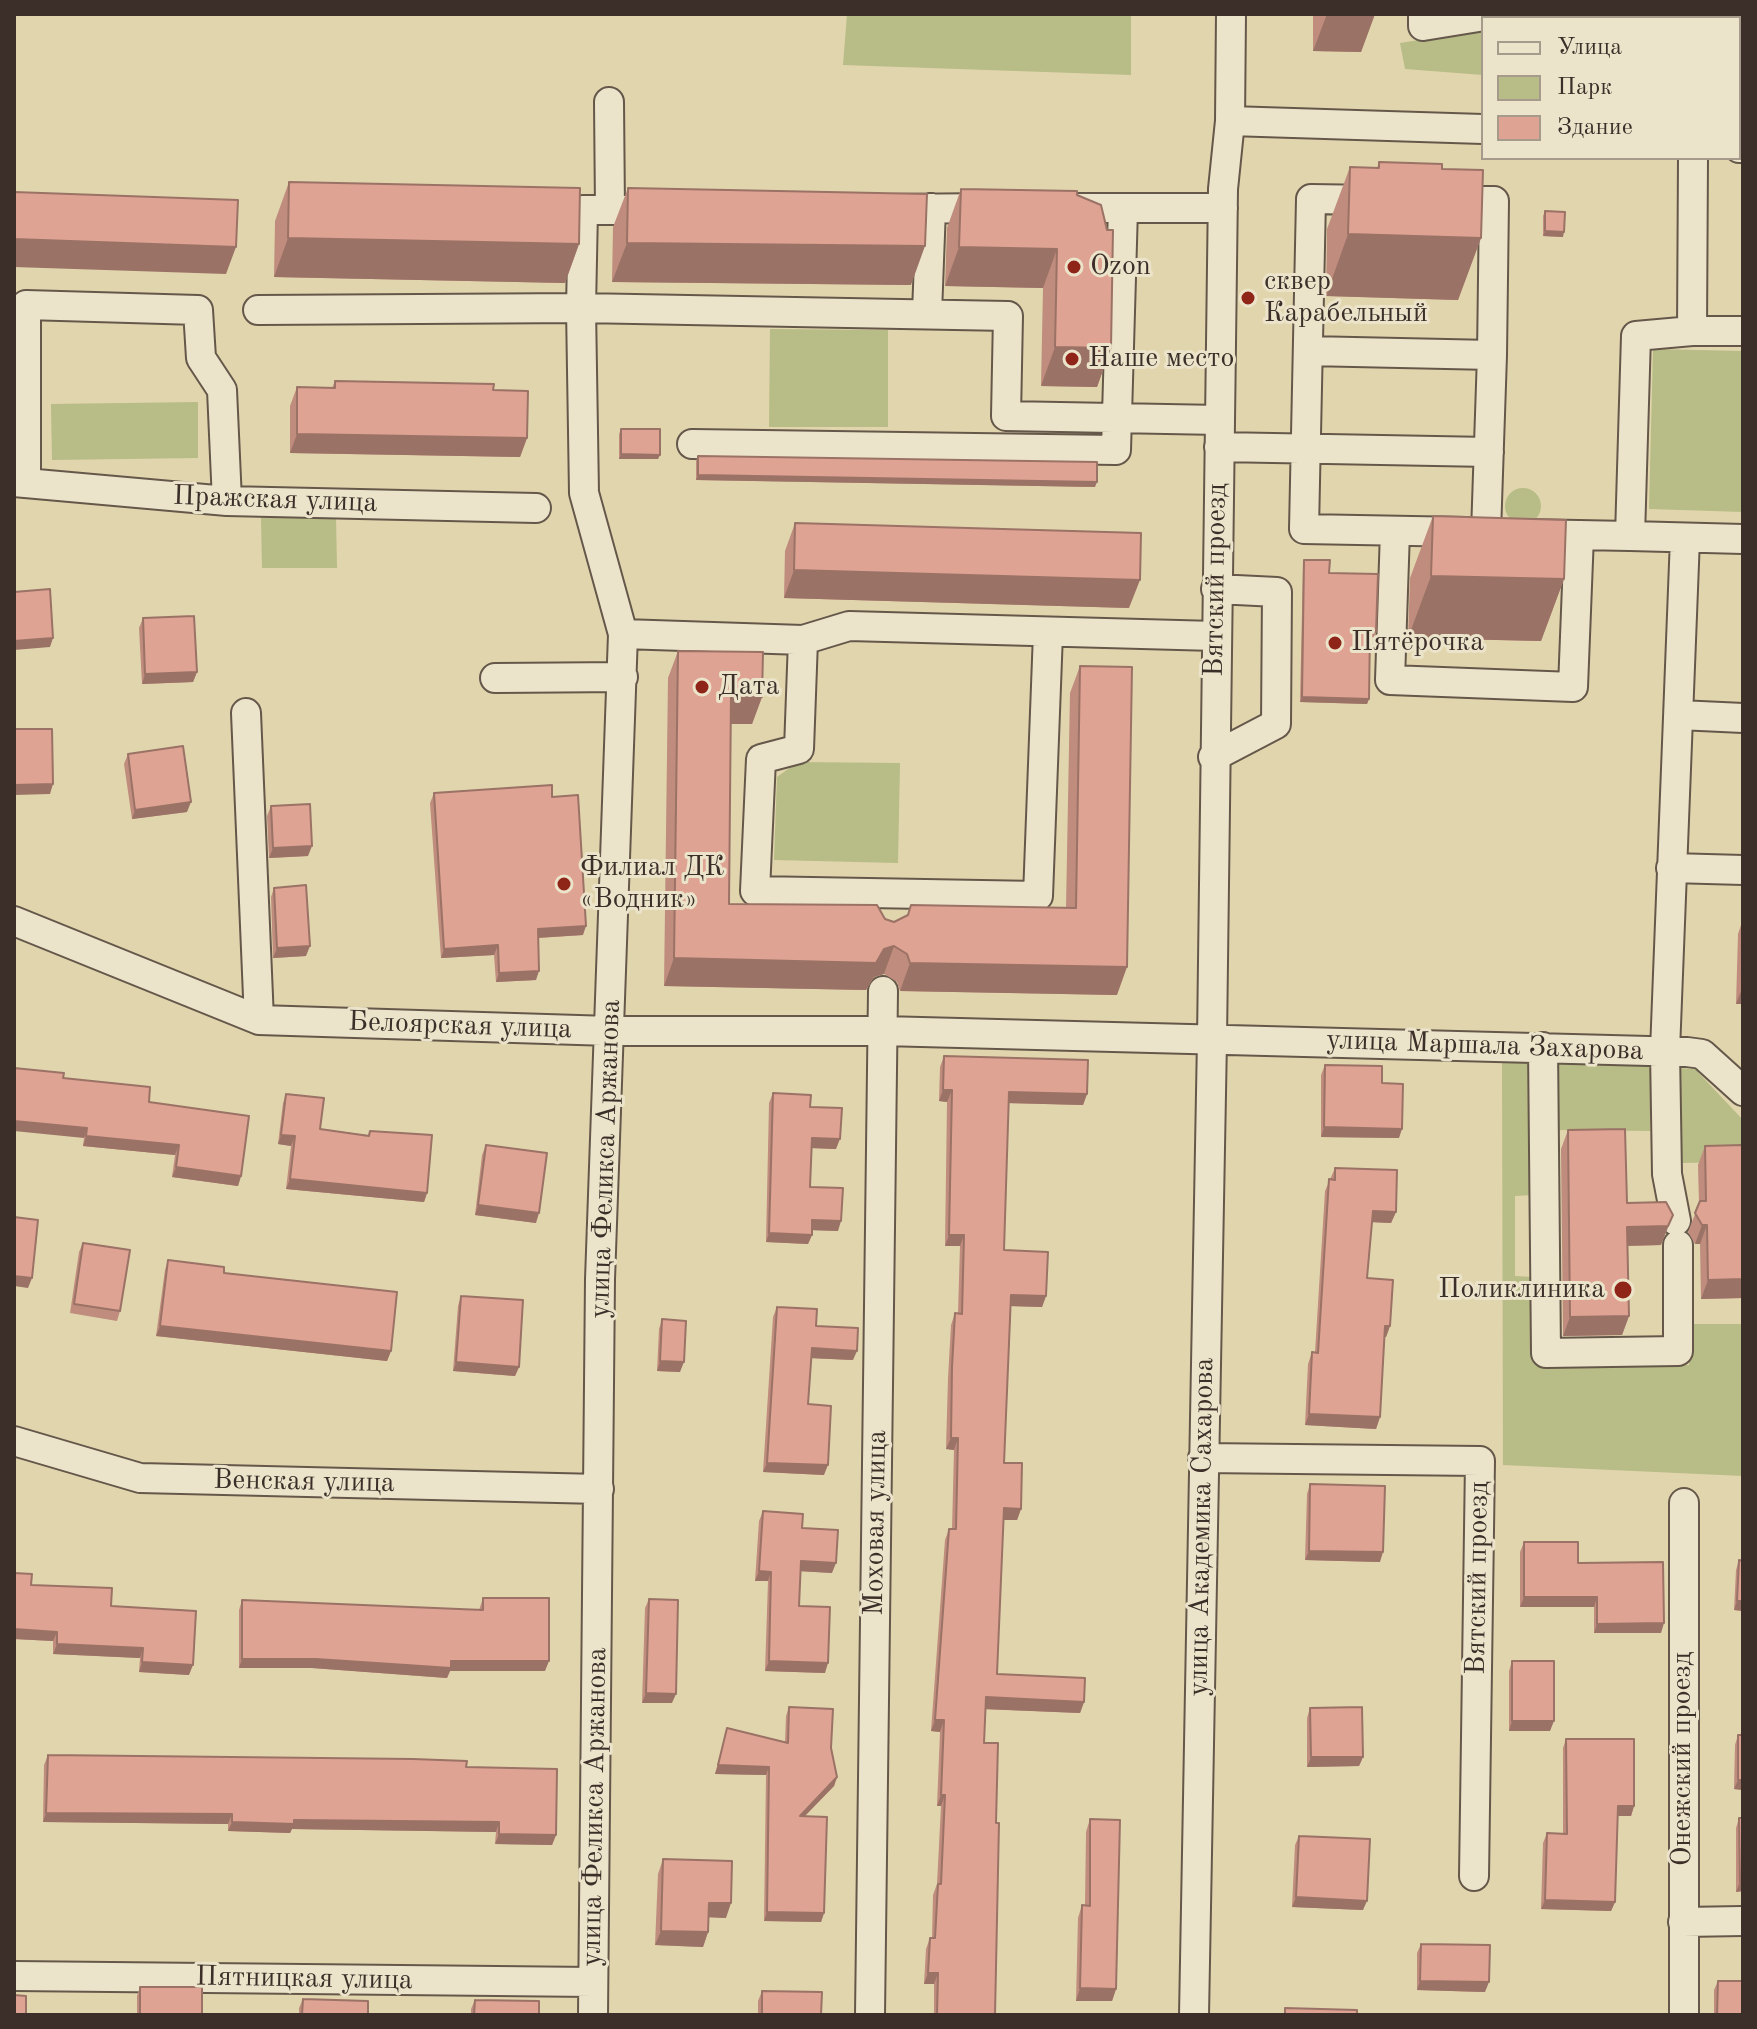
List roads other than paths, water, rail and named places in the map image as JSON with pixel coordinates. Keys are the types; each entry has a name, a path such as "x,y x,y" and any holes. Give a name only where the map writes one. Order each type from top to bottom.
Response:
{"street":[{"name":"Вятский проезд","path":"1212,1039 1215,636 1223,208 1230,121 1231,14"},
{"path":"1423,14 1423,26 1481,17"},
{"path":"609,102 610,210 686,209"},
{"path":"1230,121 1481,129"},
{"path":"1692,331 1693,160"},
{"path":"1486,533 1494,201 1311,199 1304,529 1743,539"},
{"path":"927,313 931,208"},
{"path":"692,444 1116,450 1123,208"},
{"path":"854,209 1223,208"},
{"name":"улица Феликса Аржанова","path":"593,2015 600,1279 623,634 584,493 581,308 583,210 610,210"},
{"path":"20,483 26,305 198,310 201,358 222,390 227,501"},
{"path":"258,310 581,308 1008,316 1006,416 1119,418 1305,448 1489,452"},
{"path":"1630,536 1636,336 1743,331"},
{"path":"1308,351 1492,355"},
{"name":"Пражская улица","path":"20,483 227,501 536,508"},
{"path":"1395,531 1390,680 1573,687 1579,535"},
{"path":"1543,1047 1546,1353 1678,1351 1677,1233 1667,1174 1665,1051 1685,538"},
{"path":"1213,757 1276,724 1277,592 1216,589"},
{"path":"623,634 803,640 849,626 1215,636"},
{"path":"803,640 799,749 761,759 755,891 884,906 1038,896 1048,633"},
{"path":"495,678 623,677"},
{"path":"246,713 259,1020"},
{"path":"1679,715 1743,718"},
{"path":"1671,868 1743,870"},
{"name":"Белоярская улица","path":"14,921 259,1020 610,1031 883,1031 1212,1039"},
{"name":"Моховая улица","path":"870,2015 883,991"},
{"name":"улица Маршала Захарова","path":"1212,1039 1702,1054 1742,1090"},
{"name":"улица Академика Сахарова","path":"1194,2015 1212,1039"},
{"name":"Венская улица","path":"14,1441 140,1478 599,1489"},
{"name":"Вятский проезд","path":"1203,1458 1480,1461 1474,1876"},
{"name":"Онежский проезд","path":"1684,1503 1684,2015"},
{"path":"1683,1922 1743,1921"},
{"name":"Пятницкая улица","path":"14,1976 593,1982"}],"place":[{"name":"Ozon","path":"1074,267"},
{"name":"сквер Карабельный","path":"1248,298"},
{"name":"Наше место","path":"1072,359"},
{"name":"Пятёрочка","path":"1335,643"},
{"name":"Дата","path":"702,687"},
{"name":"Филиал ДК «Водник»","path":"564,884"},
{"name":"Поликлиника","path":"1623,1290"}]}
